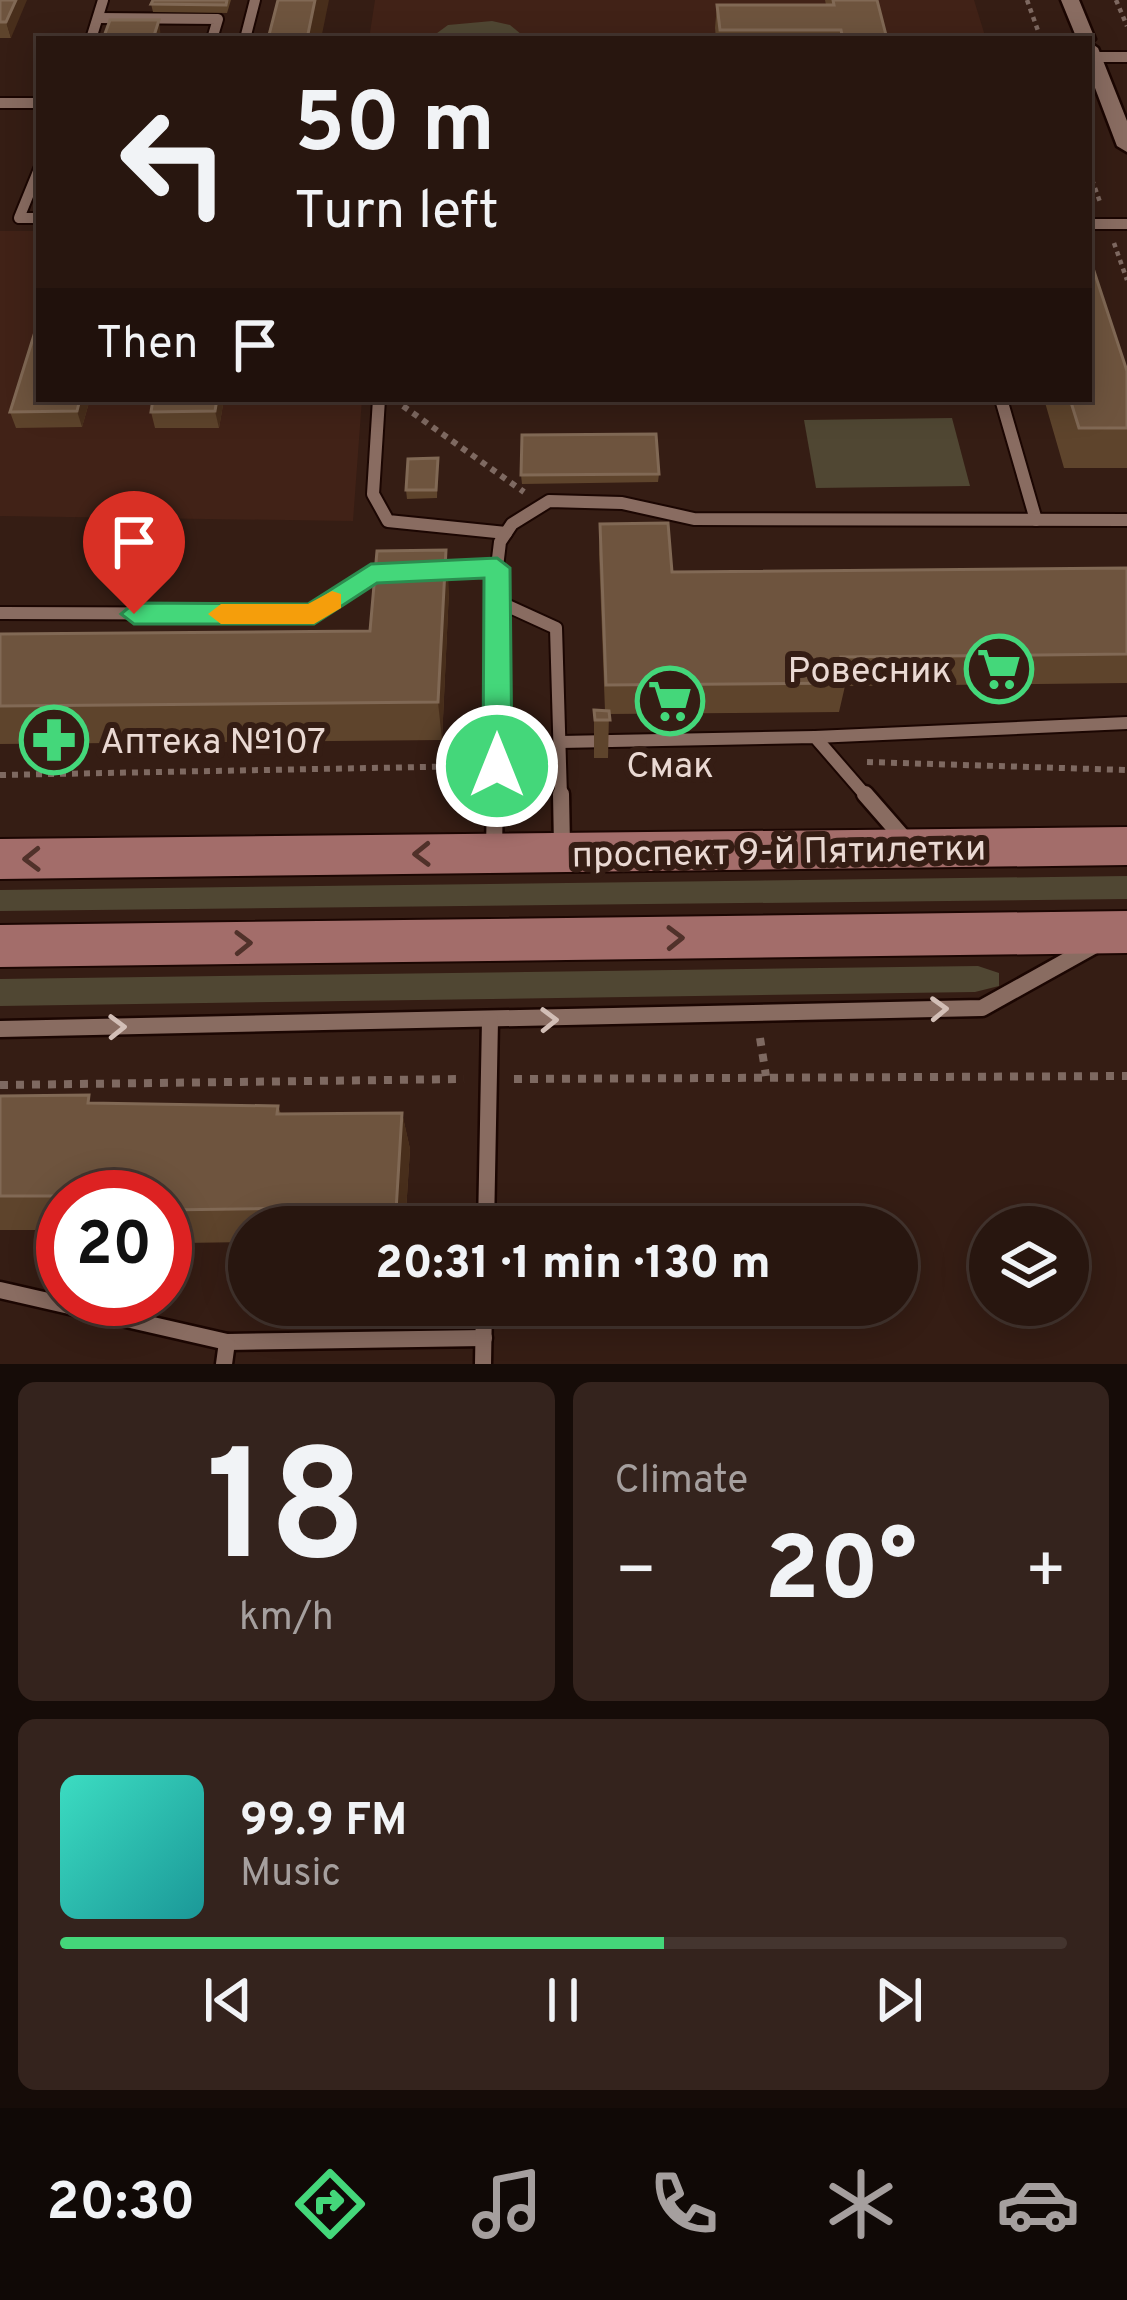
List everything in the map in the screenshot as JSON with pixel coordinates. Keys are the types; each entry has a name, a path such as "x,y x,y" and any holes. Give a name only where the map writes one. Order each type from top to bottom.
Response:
{"main road":[{"name":"проспект 9-й Пятилетки","path":"0,860 1127,846"},
{"path":"0,946 1123,932"}],"street":[{"path":"1070,0 1084,36"},
{"path":"1092,56 1127,146"}],"lane":[{"path":"92,36 103,0"},
{"path":"246,36 255,0"},
{"path":"98,18 218,19 213,36"},
{"path":"1092,49 1127,57"},
{"path":"0,103 36,104"},
{"path":"36,177 19,218 36,218"},
{"path":"1092,224 1127,224"},
{"path":"379,402 373,494 388,521 506,532"},
{"path":"1002,402 1036,520"},
{"path":"494,853 497,568 506,532 542,504 622,503 694,519 1127,520"},
{"path":"0,613 314,614 371,574 497,568"},
{"path":"497,601 556,628 562,853"},
{"path":"560,742 1127,723"},
{"path":"815,737 914,849"},
{"path":"0,1029 756,1017 982,1008 1123,932"},
{"path":"487,1206 490,1020"},
{"path":"0,1289 227,1342 484,1338"},
{"path":"483,1364 484,1326"},
{"path":"224,1364 227,1342"}],"path":[{"path":"1027,0 1040,36"},
{"path":"1116,0 1127,26"},
{"path":"396,402 542,504"},
{"path":"756,1017 766,1076"},
{"path":"0,1084 1127,1076"}],"shaded area":[{"path":"375,0 974,0 985,36 369,36"},
{"path":"492,21 510,25 523,36 433,36 448,25"},
{"path":"0,231 36,231 36,402 362,402 353,521 0,516"},
{"path":"952,418 970,486 816,488 804,420"},
{"path":"1127,876 1127,899 0,911 0,890"},
{"path":"978,966 999,973 999,986 975,992 0,1006 0,979"}],"building":[{"path":"0,0 16,0 6,22 0,22"},
{"path":"153,0 227,0 226,5 151,4"},
{"path":"278,0 315,0 308,36 269,36"},
{"path":"833,0 877,0 886,36 842,36 841,30 720,30 717,5 834,5"},
{"path":"110,20 159,20 154,36 104,36"},
{"path":"1092,265 1127,371 1127,428 1079,428 1071,402 1092,402"},
{"path":"36,329 36,402 79,402 77,411 10,412"},
{"path":"153,402 216,402 215,411 151,412"},
{"path":"656,434 659,474 521,475 522,435"},
{"path":"438,458 436,490 406,490 408,459"},
{"path":"668,523 672,572 1127,568 1127,654 841,657 845,683 606,685 600,524"},
{"path":"446,550 438,702 0,706 0,634 370,631 377,551"},
{"path":"594,710 609,711 610,720 595,720"},
{"path":"89,1095 88,1103 278,1106 277,1114 402,1113 396,1206 192,1210 192,1170 36,1170 36,1196 0,1196 0,1096"}],"slow traffic":[{"path":"221,614 314,614 332,601"}],"place":[{"name":"Ровесник","path":"999,669"},
{"name":"Смак","path":"670,701"},
{"name":"Аптека №107","path":"54,740"}],"route":[{"path":"134,614 314,614 371,574 497,568 497,766"}]}
